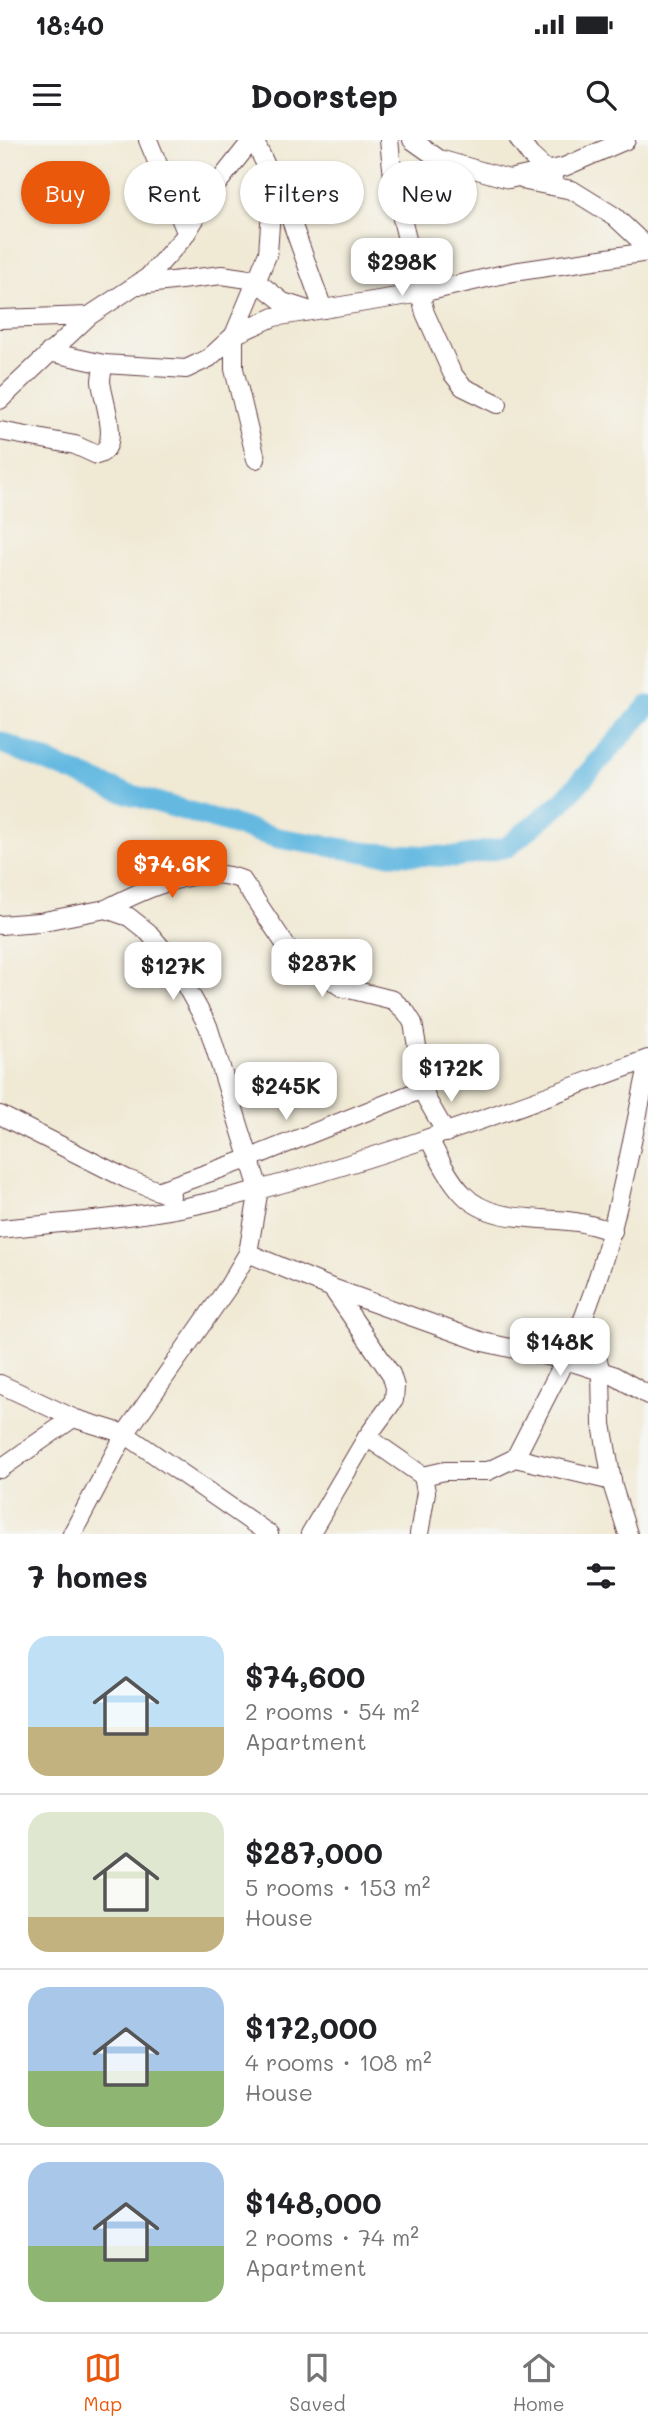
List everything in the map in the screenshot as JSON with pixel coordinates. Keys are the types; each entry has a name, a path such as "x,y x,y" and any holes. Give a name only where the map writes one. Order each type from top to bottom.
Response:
{"street":[{"path":"148,140 186,232"},
{"path":"0,400 16,388 49,352 89,316 139,285 186,232 214,188 253,140 263,161"},
{"path":"389,140 394,186 425,313 452,373 463,387 498,404"},
{"path":"412,140 439,159 509,179 564,188"},
{"path":"519,140 530,155 564,188 614,216 648,250"},
{"path":"509,179 550,172 626,140"},
{"path":"256,459 234,369 234,335 268,253 270,224"},
{"path":"291,224 308,262 316,310"},
{"path":"49,352 104,364 186,369 209,358 234,335 274,317 421,293 513,272 648,250"},
{"path":"139,285 209,275 255,280 283,302 316,310"},
{"path":"0,319 89,316"},
{"path":"0,431 58,441 97,455 102,454 107,449 110,427 102,385 104,364"},
{"path":"0,925 39,922 107,909 161,883 220,875 242,880 287,947 341,987 393,1000 406,1012 413,1023 423,1089 447,1173 464,1196 498,1213 576,1222 613,1231"},
{"path":"72,1534 125,1434 228,1287 248,1253 259,1189 208,1026 171,959 148,932 129,917 107,909"},
{"path":"0,1229 136,1215 259,1189 438,1136 648,1059"},
{"path":"423,1476 445,1471 488,1471 515,1458 585,1317 613,1231 645,1110 648,1066"},
{"path":"160,1190 248,1159 423,1089"},
{"path":"0,1115 127,1179 160,1190 190,1205"},
{"path":"248,1253 332,1288 483,1342 601,1371 648,1395"},
{"path":"310,1534 367,1437 394,1400 395,1387 391,1374 332,1288"},
{"path":"585,1317 601,1371 602,1424 612,1481 628,1534"},
{"path":"0,1384 73,1418 125,1434 269,1534"},
{"path":"0,1469 73,1418"},
{"path":"367,1437 423,1476 426,1492 419,1534"},
{"path":"515,1458 612,1481"}],"waterway":[{"path":"0,742 119,791 278,838 370,853 456,857 507,847 562,802 648,706"}]}
